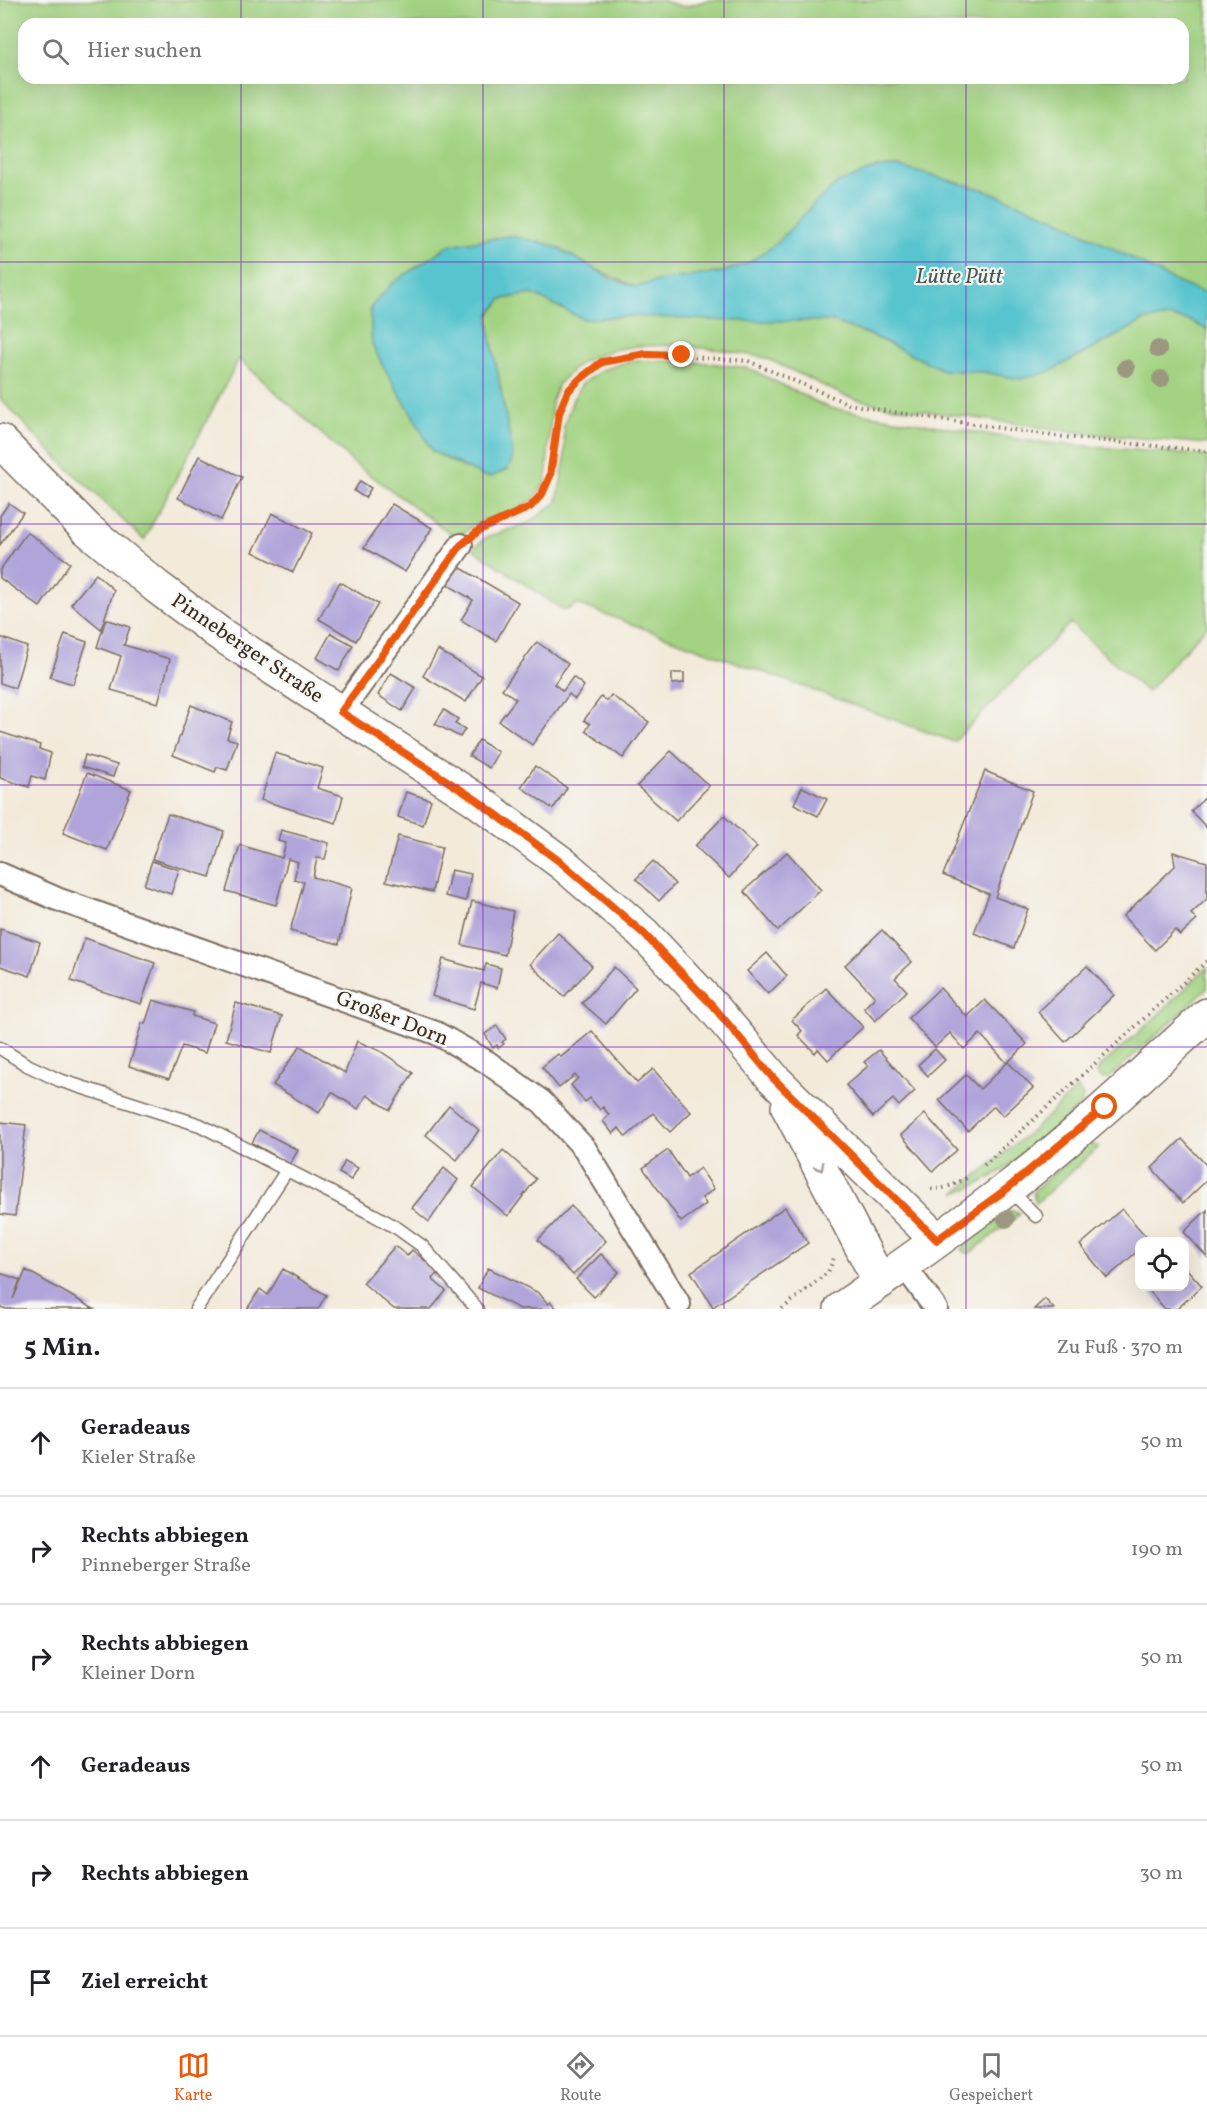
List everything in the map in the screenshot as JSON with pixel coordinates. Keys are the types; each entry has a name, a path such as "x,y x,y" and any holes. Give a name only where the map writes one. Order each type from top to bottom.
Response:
{"main road":[{"name":"Pinneberger Straße","path":"0,441 87,529 157,587 220,634 475,799 563,864 644,934 713,1006 773,1078 937,1240"},
{"path":"841,1309 1008,1188 1093,1118 1207,1015"},
{"name":"Pinneberger Straße","path":"773,1078 892,1274"}],"street":[{"path":"341,712 461,545"},
{"name":"Großer Dorn","path":"0,874 57,899 436,1033 487,1062 542,1102 585,1149 679,1304"},
{"path":"892,1274 936,1309"}],"lane":[{"path":"0,1048 27,1065 59,1080 200,1125 398,1228 422,1246 477,1309"},
{"path":"196,1309 287,1170"},
{"path":"1008,1188 1036,1216"}],"path":[{"path":"461,545 481,529 530,507 542,494 550,476 559,413 568,391 602,362 646,354 748,361 849,404 886,411 1054,436 1207,451"},
{"path":"978,1170 1207,961"},
{"path":"951,1186 971,1176"},
{"path":"782,1309 828,1272 834,1249"}],"green space":[{"path":"0,0 660,0 684,7 708,0 1207,0 1207,294 1178,283 1057,219 985,190 899,167 876,168 814,204 776,244 748,263 723,272 658,281 636,287 510,236 449,245 393,283 370,308 372,344 432,451 483,476 491,477 508,469 512,460 512,449 490,333 489,315 502,299 532,294 583,319 629,316 831,321 870,335 943,370 982,372 1020,379 1078,357 1145,320 1171,317 1191,321 1207,330 1207,444 1083,433 881,405 845,396 766,358 723,350 674,345 638,346 612,350 581,362 559,383 552,400 546,481 534,499 517,509 475,524 457,538 355,464 239,359 144,540 47,448 0,398"},
{"path":"633,360 709,363 748,368 829,408 1035,442 1207,456 1207,626 1147,692 1070,623 954,742 577,604 565,611 473,549 485,538 528,523 557,502 565,459 564,426 573,399 582,384 602,370"},
{"path":"1207,967 1207,989 1110,1077 1100,1078 1097,1073 1099,1068"},
{"path":"1077,1088 1083,1097 1081,1105 1037,1144 990,1178 955,1193 1034,1129"},
{"path":"1088,1143 1099,1147 1036,1203 1033,1192"},
{"path":"1009,1210 1020,1214 970,1253 961,1250 965,1244"}],"water":[{"name":"Lütte Pütt","path":"899,167 985,190 1057,219 1178,283 1207,294 1207,330 1191,321 1171,317 1145,320 1049,372 1020,379 984,372 943,370 871,335 831,321 731,321 629,316 583,319 532,294 502,299 489,315 490,333 512,449 512,460 508,469 491,477 483,476 432,451 372,344 370,308 393,283 450,245 510,236 545,243 560,249 612,279 636,287 658,281 723,272 748,263 776,244 814,204 838,183 876,168"}],"building":[{"path":"199,456 242,477 221,520 178,498"},
{"path":"360,481 371,488 365,498 354,491"},
{"path":"9,503 23,513 0,545 0,516"},
{"path":"392,504 432,528 405,572 364,548"},
{"path":"272,513 312,533 293,572 253,552"},
{"path":"27,532 70,563 40,607 0,578 0,570"},
{"path":"456,565 518,602 496,641 461,620 473,600 445,583"},
{"path":"96,574 114,590 101,629 71,604"},
{"path":"340,582 378,604 356,641 319,619"},
{"path":"106,619 130,627 124,645 170,659 158,703 111,690 121,656 97,647"},
{"path":"331,633 353,645 339,671 317,658"},
{"path":"65,634 87,642 73,684 50,677"},
{"path":"0,637 27,647 15,688 0,683"},
{"path":"537,642 568,664 554,684 563,691 573,677 584,686 575,699 569,694 532,745 499,721 516,699 502,689"},
{"path":"438,650 482,676 466,702 423,676"},
{"path":"391,673 416,688 402,711 378,695"},
{"path":"672,673 684,673 684,683 672,684"},
{"path":"611,695 649,722 623,758 586,731 590,724 584,720 601,697 607,701"},
{"path":"191,705 232,722 227,738 237,741 227,770 217,767 215,772 173,755"},
{"path":"444,710 458,719 455,724 465,729 460,737 435,724"},
{"path":"0,732 40,745 39,749 51,753 45,780 32,776 29,787 0,778"},
{"path":"479,740 498,752 489,768 469,756"},
{"path":"671,751 709,786 676,821 637,786"},
{"path":"275,753 323,768 317,788 343,796 336,823 261,800"},
{"path":"85,755 117,765 113,777 82,767"},
{"path":"535,766 567,788 553,809 521,787"},
{"path":"985,771 1033,791 995,897 1028,909 1014,948 974,933 989,894 943,875"},
{"path":"87,773 131,790 107,850 63,833"},
{"path":"802,787 827,799 818,816 794,804"},
{"path":"406,792 431,800 423,825 398,817"},
{"path":"1207,796 1207,828 1191,811"},
{"path":"168,814 224,831 210,877 152,859"},
{"path":"724,816 757,847 729,878 695,846"},
{"path":"281,830 329,843 325,859 317,858 313,877 352,888 339,944 290,931 304,882 294,879 298,862 288,859 276,905 226,891 240,845 282,858 286,843 278,841"},
{"path":"398,836 442,847 432,892 386,881"},
{"path":"787,852 821,890 778,931 744,891"},
{"path":"1173,852 1207,862 1207,899 1191,914 1197,920 1180,935 1175,930 1155,950 1123,916 1175,866"},
{"path":"152,861 179,870 171,894 144,885"},
{"path":"653,861 675,884 659,901 636,879"},
{"path":"451,870 471,874 466,901 445,896"},
{"path":"472,901 513,911 505,955 462,945"},
{"path":"0,929 40,942 30,976 0,966"},
{"path":"882,930 912,962 895,978 907,991 875,1021 864,1008 875,997 845,965"},
{"path":"558,933 592,966 564,997 530,964"},
{"path":"85,938 155,963 141,1004 71,981"},
{"path":"767,953 787,976 768,994 747,971"},
{"path":"443,959 484,971 486,964 501,968 497,988 481,983 474,1009 432,996"},
{"path":"1087,966 1114,995 1065,1042 1038,1012"},
{"path":"614,967 636,988 606,1024 582,1003"},
{"path":"826,988 863,1027 828,1060 818,1049 815,1053 798,1035 802,1031 792,1020"},
{"path":"940,988 967,1017 985,1000 1027,1044 1008,1062 1033,1088 1003,1116 994,1106 968,1131 939,1100 966,1075 980,1089 1007,1063 980,1034 964,1049 950,1033 935,1047 908,1018"},
{"path":"153,1000 193,1012 192,1016 214,1023 205,1053 182,1046 169,1079 129,1066 142,1023 145,1024"},
{"path":"236,1003 282,1016 271,1053 226,1040"},
{"path":"497,1026 506,1039 502,1042 504,1044 493,1048 485,1034"},
{"path":"592,1031 637,1083 653,1069 691,1112 670,1132 653,1113 626,1137 619,1128 613,1134 603,1121 609,1115 603,1107 600,1110 590,1098 585,1102 571,1085 578,1078 575,1075 559,1088 542,1067 558,1054 561,1057"},
{"path":"357,1041 380,1051 413,1073 390,1110 367,1095 358,1109 332,1092 319,1113 273,1085 300,1046 345,1073"},
{"path":"935,1049 945,1060 928,1076 918,1065"},
{"path":"879,1050 915,1091 899,1106 893,1099 873,1117 846,1085 868,1066 864,1062"},
{"path":"449,1105 479,1130 457,1160 426,1135"},
{"path":"925,1114 957,1150 933,1171 901,1135"},
{"path":"0,1122 26,1125 15,1216 0,1214"},
{"path":"259,1130 298,1150 290,1164 252,1143"},
{"path":"1182,1139 1207,1166 1207,1180 1183,1203 1152,1168"},
{"path":"503,1150 536,1179 508,1216 473,1187"},
{"path":"668,1150 687,1178 700,1168 714,1189 702,1198 706,1204 681,1222 643,1168"},
{"path":"345,1161 358,1168 351,1180 339,1173"},
{"path":"444,1168 458,1180 429,1222 412,1208"},
{"path":"571,1206 606,1241 573,1275 538,1240"},
{"path":"785,1207 808,1243 713,1307 691,1272"},
{"path":"1122,1209 1146,1237 1135,1237 1135,1253 1107,1278 1080,1245"},
{"path":"1207,1210 1207,1257 1189,1237 1184,1232"},
{"path":"395,1246 407,1256 412,1250 439,1272 432,1279 446,1291 431,1309 394,1309 363,1283"},
{"path":"601,1254 619,1272 594,1297 576,1279"},
{"path":"488,1268 539,1293 548,1304 551,1302 557,1309 520,1309 478,1288"},
{"path":"283,1269 326,1295 318,1309 247,1309 260,1289 268,1295"},
{"path":"26,1270 94,1309 6,1309 0,1307 0,1273 20,1280 13,1299"},
{"path":"1189,1272 1202,1286 1177,1309 1165,1309 1149,1291 1189,1291"},
{"path":"1045,1299 1054,1309 1034,1309"}],"route":[{"path":"682,355 646,354 602,362 568,391 559,413 550,476 542,494 530,507 481,529 461,545 341,712 475,799 563,864 644,934 713,1006 773,1078 937,1240 1008,1188 1105,1107"}]}
